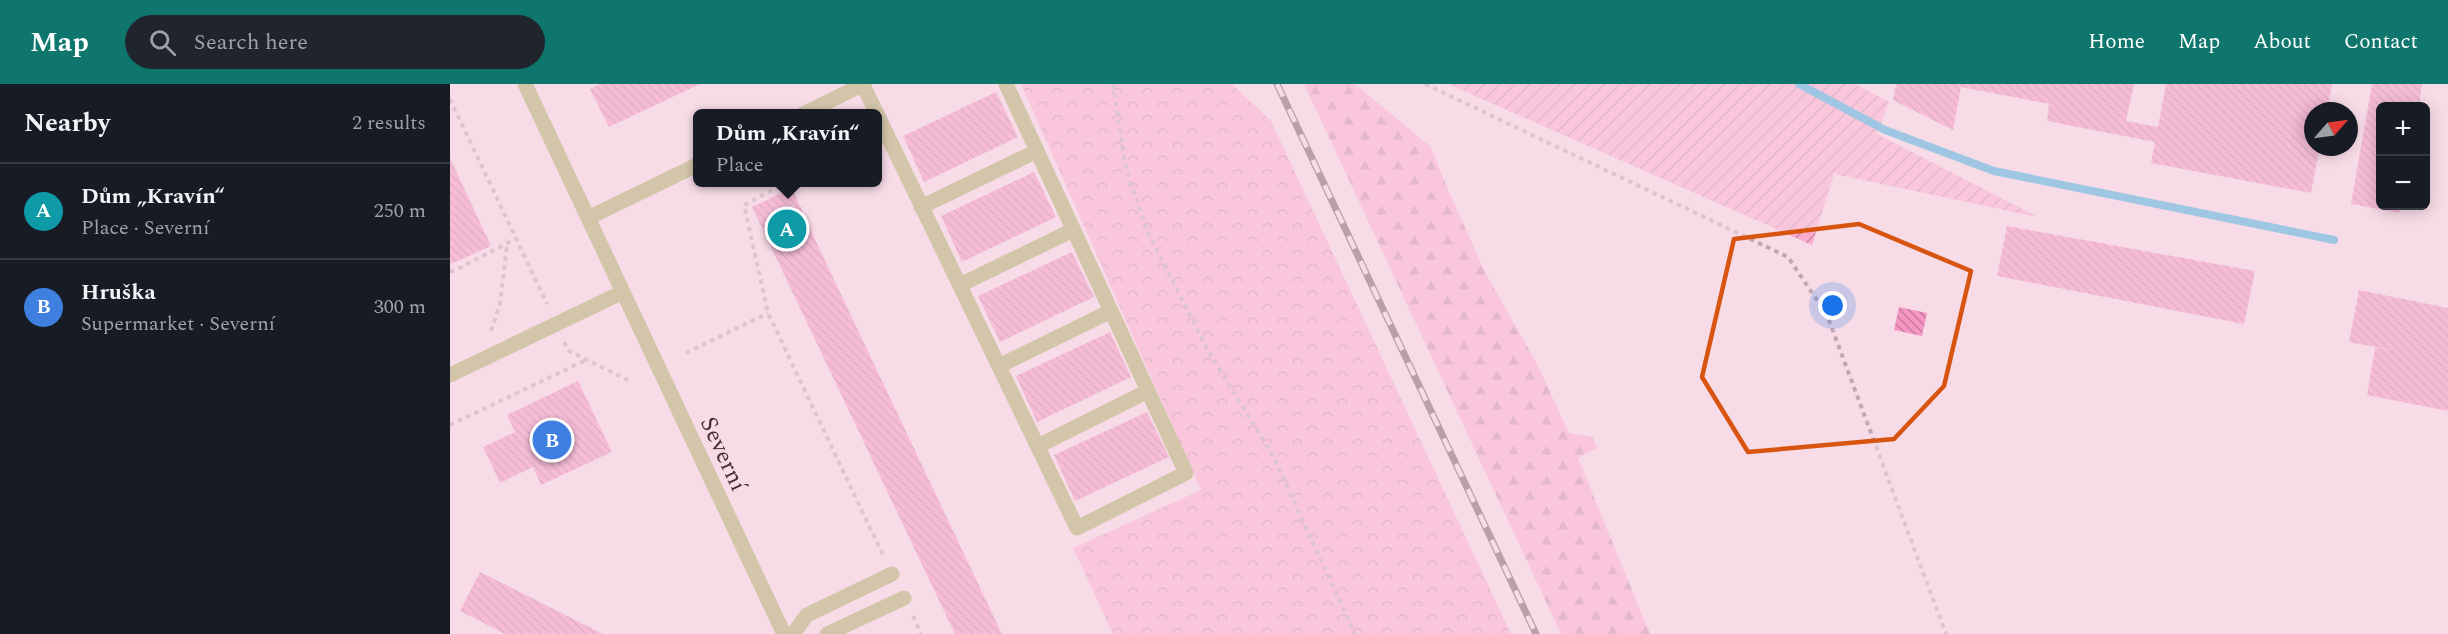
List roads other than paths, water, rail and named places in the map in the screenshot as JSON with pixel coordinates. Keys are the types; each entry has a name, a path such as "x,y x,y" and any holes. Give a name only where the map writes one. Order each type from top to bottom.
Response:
{"street":[{"name":"Severní","path":"525,84 784,634"},
{"path":"813,109 864,84 875,109"},
{"path":"882,125 1077,528 1186,473 1006,84"},
{"path":"921,207 1037,151"},
{"path":"588,218 693,167"},
{"path":"960,285 1073,230"},
{"path":"450,375 623,292"},
{"path":"999,366 1110,311"},
{"path":"1038,446 1148,391"},
{"path":"793,634 807,615 892,574"},
{"path":"826,634 904,598"}],"waterway":[{"path":"1799,84 1885,130 1994,171 2334,240"}],"railway":[{"path":"1277,84 1536,634"}],"place":[{"name":"Dům „Kravín“","path":"787,229"},
{"name":"Hruška","path":"552,440"}]}
